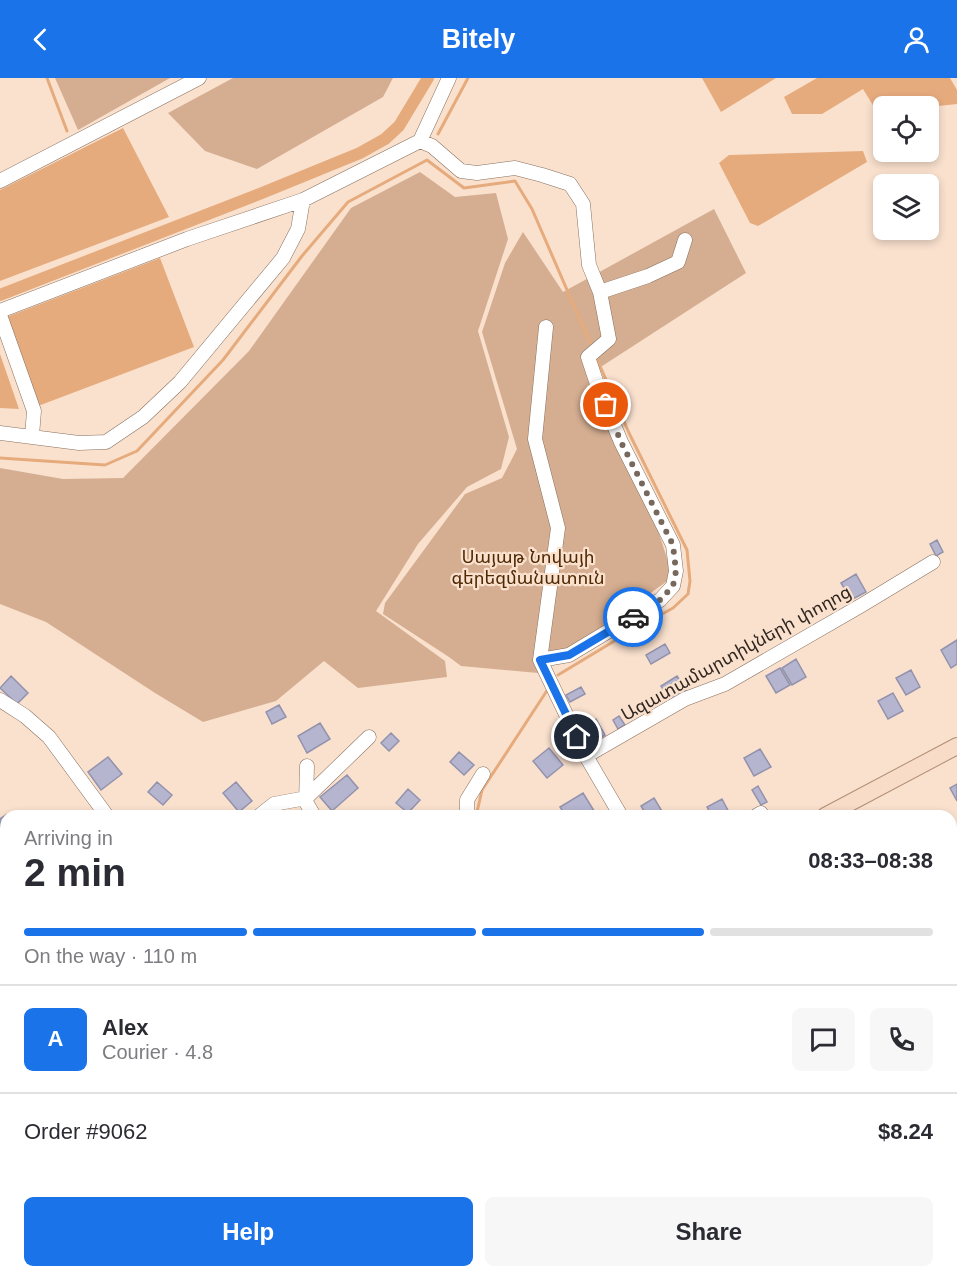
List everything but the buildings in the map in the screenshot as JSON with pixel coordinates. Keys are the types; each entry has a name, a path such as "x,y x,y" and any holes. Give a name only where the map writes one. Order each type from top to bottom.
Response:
{"main road":[{"path":"836,810 957,746"}],"street":[{"path":"0,181 200,78"},
{"path":"32,436 34,411 0,313 187,239 303,200 420,141 449,78"},
{"path":"420,141 432,146 461,171 477,173 515,168 570,184 583,204 589,265 600,292 609,339 588,357 621,442 673,545 676,571 673,586 660,600 569,655 540,660"},
{"path":"0,433 79,443 106,442 143,417 180,382 283,258 298,229 303,200"},
{"path":"600,292 648,276 678,262 686,240"},
{"path":"546,327 535,439 558,528 540,660 586,756 618,810"},
{"name":"Ազատամարտիկների փողոց","path":"586,756 685,699 725,684 933,562"},
{"path":"0,700 25,716 49,737 102,810"},
{"path":"266,810 274,804 306,798 369,737"},
{"path":"307,766 306,802 311,810"},
{"path":"467,810 467,800 483,774"}],"green space":[{"path":"55,78 170,78 78,130"},
{"path":"233,78 393,78 383,97 257,169 205,151 168,113"},
{"path":"420,172 455,197 496,193 508,239 478,331 509,437 501,469 467,487 418,544 376,611 445,661 447,677 358,688 324,661 276,701 203,722 46,622 0,604 0,468 63,479 123,478 249,351 351,208"},
{"name":"Սայաթ Նովայի գերեզմանատուն","path":"714,209 746,273 596,370 655,521 673,577 538,673 461,666 383,614 385,603 465,494 502,478 517,449 482,332 505,263 523,232 563,292"}],"shaded area":[{"path":"702,78 776,78 721,112"},
{"path":"817,78 950,78 957,90 957,104 939,106 939,96 873,96 873,105 863,89 822,114 792,114 784,97"},
{"path":"123,128 169,217 0,281 0,190"},
{"path":"863,151 867,162 758,226 750,223 719,163 729,155"},
{"path":"160,258 194,347 38,406 4,318"},
{"path":"0,354 19,409 0,408"}],"waterway":[{"path":"47,78 67,131"},
{"path":"0,295 360,153 385,139 399,126 428,78"},
{"path":"438,134 468,78"},
{"path":"0,458 105,465 137,451 223,360 302,256 348,202 427,160 464,188 515,181 532,209 590,343"},
{"path":"558,675 673,608 688,594 690,581 687,550 629,433 597,359"},
{"path":"477,810 482,790 548,689"}],"way so far":[{"path":"606,405 621,442 673,545 676,571 673,586 660,600 633,617"}],"route":[{"path":"577,737 540,660 569,655 633,617"}]}
